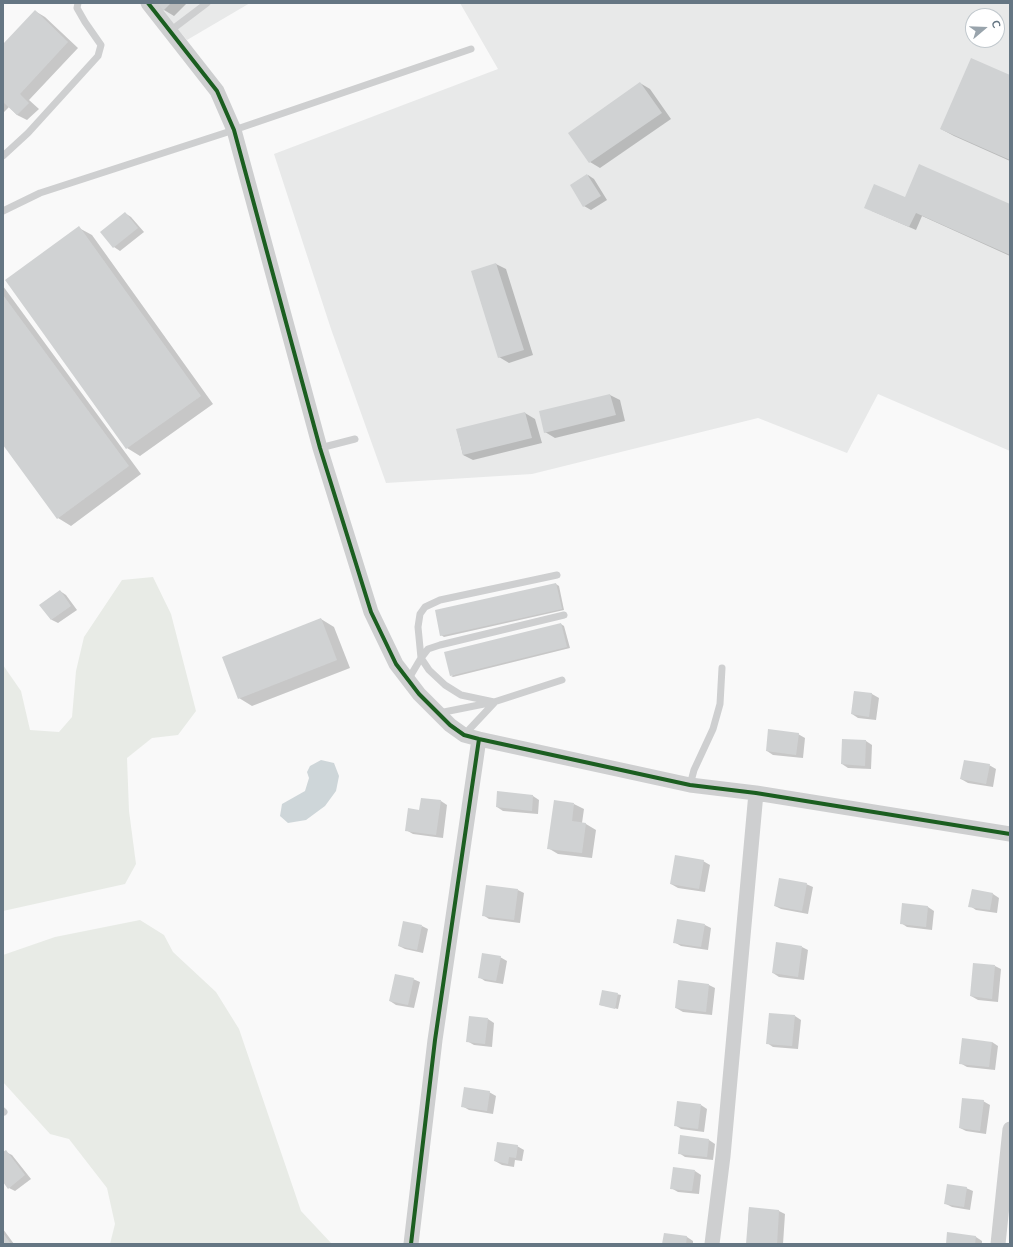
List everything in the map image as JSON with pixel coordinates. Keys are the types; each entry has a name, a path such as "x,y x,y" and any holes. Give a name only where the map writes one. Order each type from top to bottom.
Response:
{"street":[{"path":"148,3 217,91 234,130 320,448 371,612 396,664 419,694 450,725 464,735 690,785 1010,834"},
{"path":"410,1244 435,1040 480,739"},
{"path":"712,1244 723,1156 756,794"},
{"path":"998,1244 1010,1129"}],"lane":[{"path":"3,156 28,133 98,56 101,45 77,8 78,3"},
{"path":"170,31 207,3"},
{"path":"3,211 40,193 234,130 471,49"},
{"path":"320,448 355,439"},
{"path":"494,702 461,696 428,670 421,658 418,627 420,614 425,607 440,600 557,575"},
{"path":"408,680 428,649 564,615"},
{"path":"690,785 694,770 713,729 720,704 722,668"},
{"path":"438,713 494,702 562,680"},
{"path":"464,735 494,702"}],"shaded area":[{"path":"156,3 250,3 187,40"},
{"path":"460,3 1010,3 1010,451 878,394 847,453 758,418 532,474 386,483 331,329 274,154 498,69"},
{"path":"153,577 171,614 196,711 178,735 152,738 127,758 129,811 136,864 125,884 3,911 3,665 21,691 30,730 59,732 72,717 76,671 84,637 122,580"},
{"path":"321,760 334,763 339,776 336,791 325,806 306,820 288,823 280,816 282,804 305,791 309,778 307,772 310,766"},
{"path":"140,920 164,935 173,952 216,992 239,1029 301,1211 332,1244 110,1244 115,1224 107,1188 69,1139 50,1134 3,1082 3,955 55,937"}],"building":[{"path":"156,3 171,3 163,11"},
{"path":"35,10 68,42 20,94 29,103 17,115 3,102 3,44"},
{"path":"971,58 1010,75 1010,160 940,129"},
{"path":"640,82 662,113 589,163 568,133"},
{"path":"919,164 1010,204 1010,255 916,213 909,227 864,208 874,184 905,197"},
{"path":"587,174 601,196 583,207 570,185"},
{"path":"125,212 138,228 113,248 100,232"},
{"path":"79,226 201,396 126,449 5,280"},
{"path":"496,263 524,350 498,358 471,271"},
{"path":"3,295 129,466 57,519 3,445"},
{"path":"610,394 616,415 544,433 539,411"},
{"path":"525,412 532,438 463,455 456,429"},
{"path":"556,583 562,609 440,636 435,610"},
{"path":"60,590 71,606 51,620 39,605"},
{"path":"321,618 337,660 238,699 222,657"},
{"path":"561,623 567,647 450,676 444,652"},
{"path":"854,691 872,693 869,717 851,714"},
{"path":"768,729 799,733 796,755 766,751"},
{"path":"842,739 866,740 865,766 841,764"},
{"path":"964,760 990,764 986,784 960,779"},
{"path":"497,791 533,795 532,811 496,807"},
{"path":"421,798 441,800 436,835 405,831 408,808 419,810"},
{"path":"554,800 574,803 572,821 586,823 582,853 547,849"},
{"path":"675,855 704,860 699,889 670,884"},
{"path":"779,878 807,883 802,911 774,906"},
{"path":"486,885 518,889 514,920 482,916"},
{"path":"972,889 993,893 990,910 968,907"},
{"path":"902,903 928,906 926,927 900,924"},
{"path":"677,919 705,924 701,947 673,943"},
{"path":"403,921 422,925 417,950 398,946"},
{"path":"776,942 802,946 798,977 772,973"},
{"path":"482,953 501,956 496,981 478,978"},
{"path":"973,963 995,965 992,999 970,996"},
{"path":"395,974 414,978 408,1005 389,1001"},
{"path":"678,980 709,984 706,1012 675,1008"},
{"path":"602,990 618,993 615,1009 599,1005"},
{"path":"769,1013 795,1015 792,1046 766,1044"},
{"path":"469,1016 488,1018 485,1044 466,1042"},
{"path":"962,1038 992,1042 989,1067 959,1064"},
{"path":"464,1087 490,1091 487,1111 461,1107"},
{"path":"962,1098 984,1100 980,1131 959,1128"},
{"path":"677,1101 701,1104 698,1129 674,1126"},
{"path":"680,1135 709,1139 707,1157 678,1154"},
{"path":"497,1142 518,1145 516,1158 509,1157 508,1164 494,1161"},
{"path":"6,1150 25,1175 8,1189 3,1182 3,1152"},
{"path":"673,1167 695,1170 692,1191 670,1189"},
{"path":"947,1184 967,1187 964,1207 944,1204"},
{"path":"749,1207 779,1210 777,1244 746,1244"},
{"path":"947,1232 976,1236 975,1244 946,1244"},
{"path":"3,1233 11,1244 3,1244"},
{"path":"664,1233 687,1236 686,1244 662,1244"}],"cycle path":[{"path":"148,3 217,91 234,130 320,448 371,612 396,664 419,694 450,725 464,735 479,739 690,785 756,793 1010,834"},
{"path":"411,1244 435,1040 479,739"}]}
